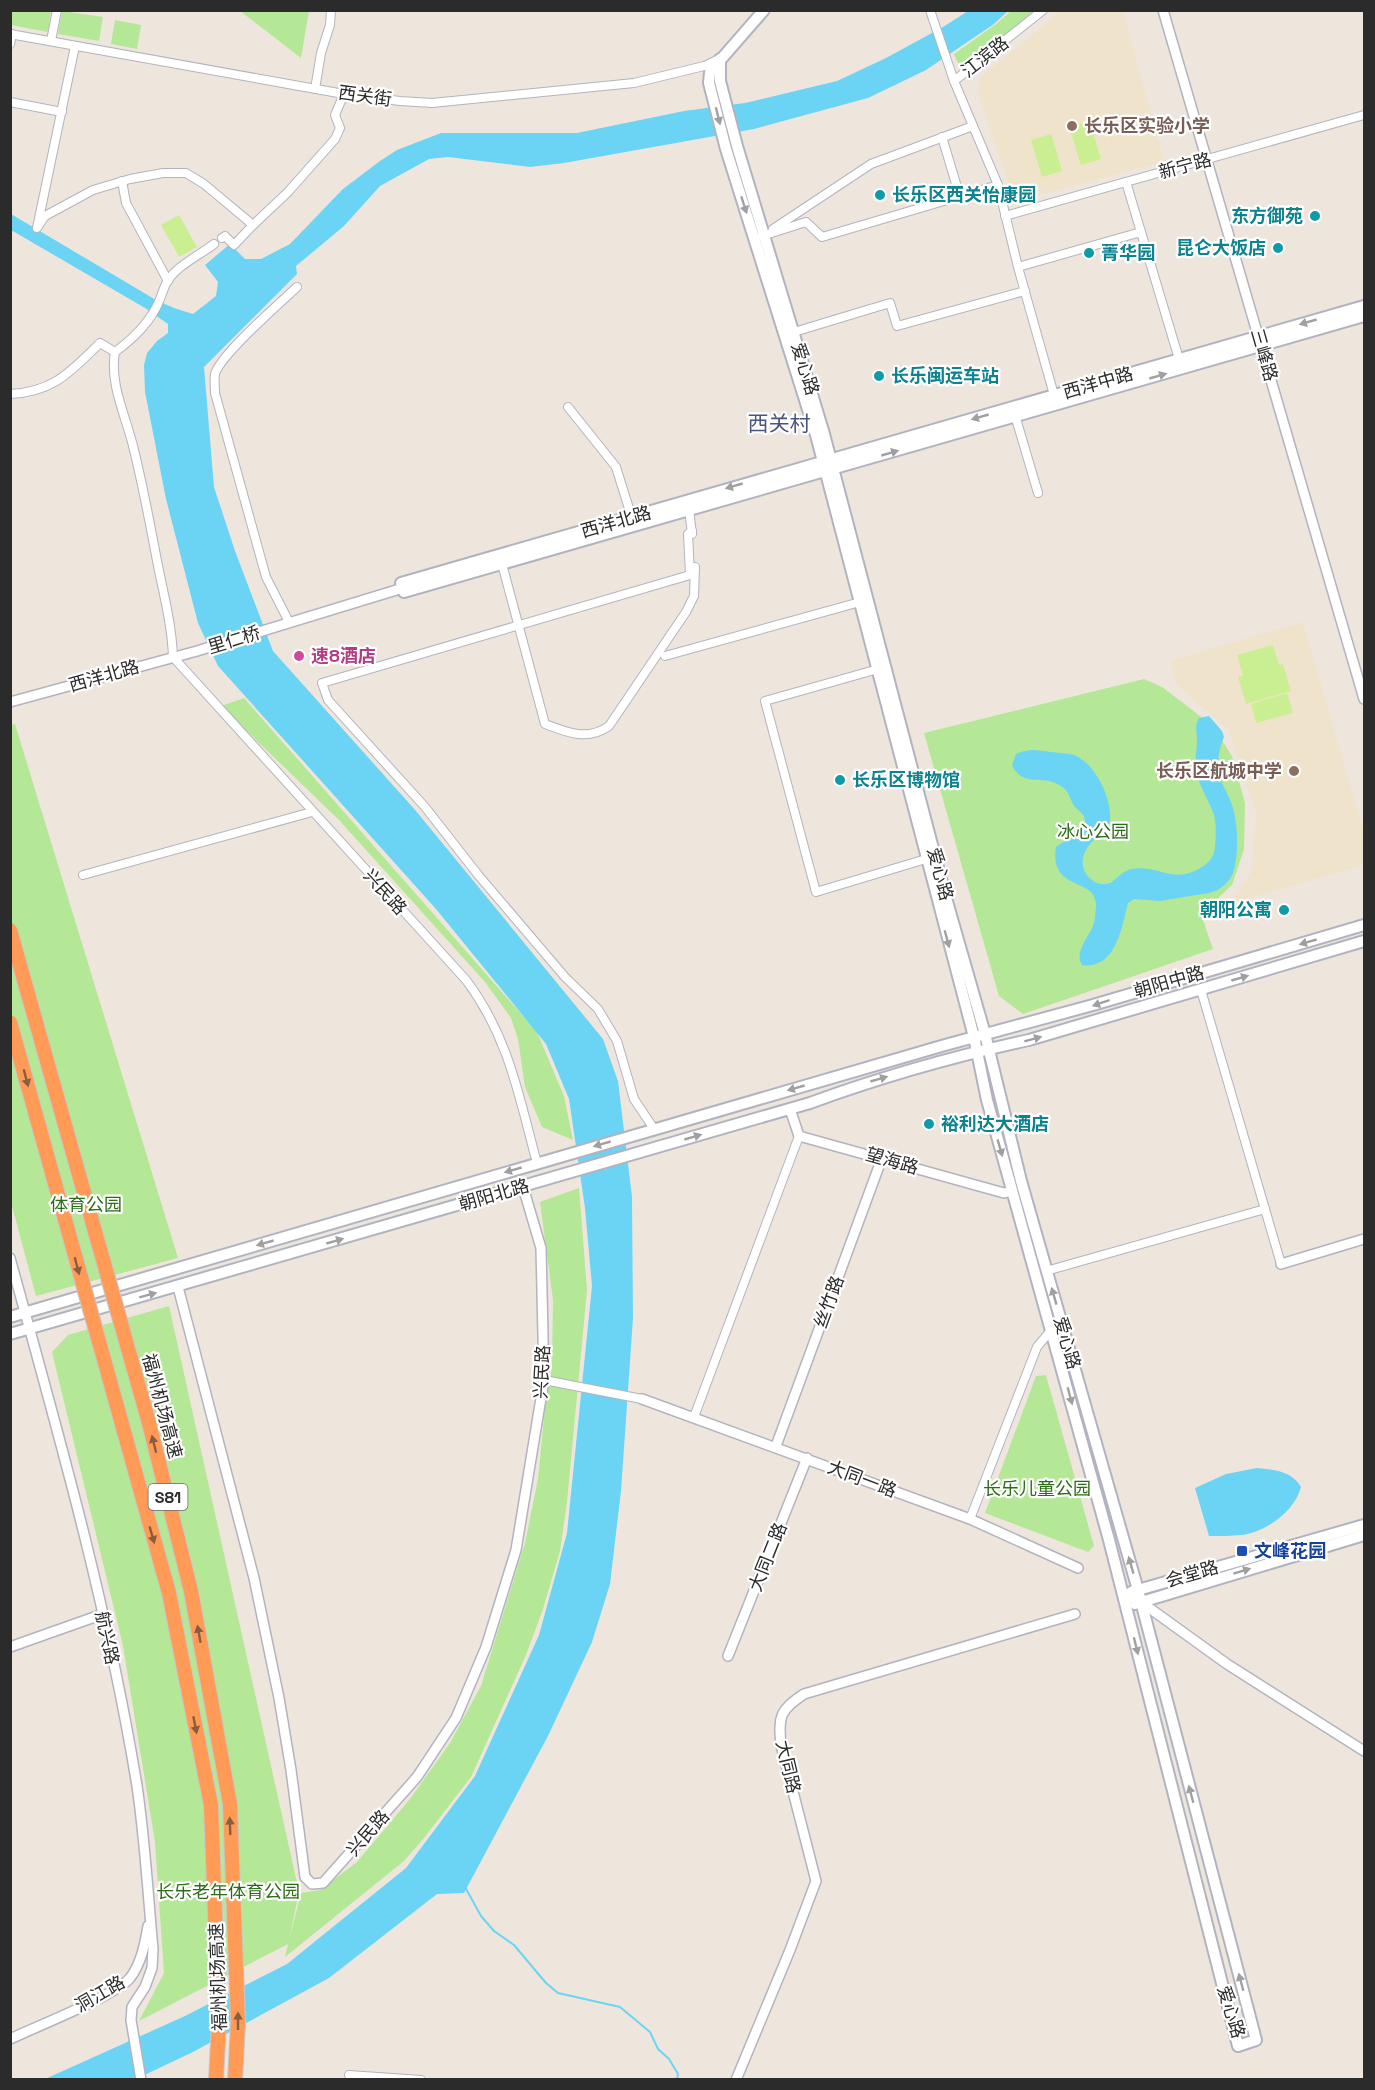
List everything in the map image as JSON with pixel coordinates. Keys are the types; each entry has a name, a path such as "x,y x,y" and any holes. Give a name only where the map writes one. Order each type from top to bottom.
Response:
{"highway":[{"name":"福州机场高速","path":"10,930 148,1423 191,1591 230,1804 238,2023 235,2079"},
{"name":"福州机场高速","path":"10,1022 169,1593 211,1805 219,2023 216,2079"}],"main road":[{"path":"720,59 764,11"},
{"name":"爱心路","path":"720,59 715,82 732,148 828,464 860,602 1012,1191 1052,1329 1123,1594 1238,2046 1256,2040 1138,1590 1021,1181 985,1034 946,898 794,332 760,236"},
{"name":"西洋中路","path":"828,464 1260,341 1365,306"},
{"name":"西洋中路","path":"1014,412 1054,395 1179,359 1365,316"},
{"name":"西洋北路","path":"403,588 502,564 689,509 828,464"},
{"name":"西洋北路","path":"403,588 691,499 828,464"},
{"name":"朝阳中路","path":"974,1037 1093,1005 1365,925"},
{"name":"朝阳中路","path":"976,1052 1029,1040 1365,941"},
{"path":"1159,985 1163,1001"},
{"name":"朝阳北路","path":"10,1317 974,1037"},
{"name":"朝阳北路","path":"10,1334 637,1154 976,1052"},
{"name":"会堂路","path":"1123,1594 1365,1525"},
{"name":"会堂路","path":"1126,1607 1365,1535"}],"street":[{"path":"51,41 57,10"},
{"path":"315,89 321,53 330,25 331,10"},
{"path":"930,10 954,81 998,185 1018,267 1054,395"},
{"name":"江滨路","path":"954,81 1043,10"},
{"name":"三峰路","path":"1163,10 1365,699"},
{"path":"10,44 11,34"},
{"name":"西关街","path":"11,34 344,94 432,103 634,82 704,66 720,59"},
{"path":"75,46 37,228 45,216 93,190 122,181 164,173 186,173 204,184 253,225"},
{"path":"222,238 225,236 234,245 288,192 335,139 340,128 335,115 344,94"},
{"path":"10,102 62,112"},
{"name":"新宁路","path":"1005,216 1365,115"},
{"path":"760,236 871,164 973,126"},
{"path":"942,137 960,196"},
{"path":"122,181 126,203 168,281"},
{"path":"1126,182 1179,359"},
{"path":"760,236 806,222 822,237 998,185"},
{"path":"1018,267 1141,232"},
{"path":"172,657 172,636 134,448 114,381 112,364 115,352 129,342 149,318 168,281 177,271 214,244"},
{"path":"289,622 266,577 215,393 215,374 224,359 241,340 297,287"},
{"path":"794,332 890,303 897,326 1025,291"},
{"path":"10,394 39,390 53,385 100,343 115,352"},
{"path":"568,407 616,467 632,518"},
{"path":"1014,412 1038,493"},
{"path":"502,564 545,724 581,736 600,733 609,726 686,612 694,596 689,509"},
{"path":"654,1129 634,1099 617,1041 598,1009 565,977 424,807 328,700 322,683 690,575 688,534 692,531"},
{"name":"西洋北路","path":"271,629 403,588"},
{"path":"665,656 860,602"},
{"name":"里仁桥","path":"197,651 271,629"},
{"name":"西洋北路","path":"10,702 197,651"},
{"name":"兴民路","path":"172,657 466,981 483,1003 510,1063 537,1163"},
{"path":"878,669 765,701 816,892 926,859"},
{"path":"83,875 312,812"},
{"path":"1201,990 1281,1264 1365,1239"},
{"path":"694,1417 799,1136 790,1109"},
{"name":"望海路","path":"799,1136 1004,1193 1012,1191"},
{"name":"丝竹路","path":"776,1446 882,1158"},
{"name":"兴民路","path":"178,1287 254,1578 279,1698 291,1770 304,1877 312,1884 323,1883 410,1786 456,1718 486,1647 516,1550 544,1380 541,1248 523,1187"},
{"path":"1047,1271 1265,1209"},
{"name":"航兴路","path":"10,1258 103,1614 136,1784 142,1824 153,1949 152,1968 145,1987 132,2007 131,2020 141,2079"},
{"path":"970,1519 1037,1347 1052,1329"},
{"path":"544,1380 642,1399"},
{"name":"大同一路","path":"642,1399 776,1446 970,1519 1078,1568"},
{"name":"大同二路","path":"728,1656 807,1458"},
{"path":"1123,1594 1141,1602 1215,1656 1365,1751"},
{"path":"10,1647 103,1614"},
{"name":"大同路","path":"736,2079 816,1881 781,1744 778,1724 787,1706 804,1694 1075,1614"},
{"name":"洞江路","path":"10,2039 106,1995 125,1983 141,1956 149,1915"},
{"path":"349,2075 421,2079"}],"shaded area":[{"name":"长乐区实验小学","path":"1061,11 1123,11 1164,161 1015,202 977,91 981,77"},
{"name":"长乐区航城中学","path":"1303,622 1364,832 1364,865 1229,904 1251,872 1256,812 1228,729 1177,685 1170,661"}],"green space":[{"path":"10,11 51,11 48,32 11,25"},
{"path":"62,11 103,17 99,41 58,34"},
{"path":"240,11 309,11 301,58"},
{"path":"1011,11 1037,11 960,68 954,54"},
{"path":"115,20 141,25 137,49 111,44"},
{"path":"1089,121 1101,159 1081,165 1069,127"},
{"path":"1051,134 1062,171 1042,177 1031,140"},
{"path":"179,215 197,247 179,257 161,225"},
{"path":"1273,645 1279,665 1283,664 1291,691 1246,704 1238,677 1243,675 1237,655"},
{"name":"冰心公园","path":"1144,679 1162,687 1212,725 1232,756 1245,803 1244,849 1232,885 1201,914 1213,949 1023,1014 999,996 924,733"},
{"path":"1287,693 1293,713 1256,723 1251,704"},
{"path":"244,698 537,1032 564,1096 573,1140 542,1127 525,1087 518,1039 511,1018 485,982 339,820 221,706"},
{"name":"体育公园","path":"15,724 178,1258 36,1296 11,1202 10,725"},
{"name":"长乐老年体育公园","path":"579,1188 587,1290 567,1502 560,1551 543,1609 526,1655 471,1777 404,1861 285,1957 288,1944 139,2021 164,1973 155,1842 123,1646 52,1352 68,1335 169,1306 299,1892 289,1940 301,1893 320,1890 357,1862 410,1799 450,1743 481,1686 525,1543 538,1479 545,1407 552,1368 553,1300 540,1202"},
{"name":"长乐儿童公园","path":"1046,1375 1094,1546 1088,1552 985,1513 1036,1376"}],"water":[{"path":"968,11 1008,11 994,24 926,70 868,98 754,129 564,163 530,167 448,157 429,159 380,186 344,226 296,266 297,274 204,367 214,487 235,551 273,651 416,811 603,1039 618,1081 632,1197 633,1318 621,1491 610,1584 592,1642 548,1736 464,1893 437,1894 329,1978 193,2052 136,2079 45,2079 185,2016 287,1964 406,1868 475,1776 539,1635 567,1533 592,1286 585,1208 569,1099 546,1044 436,909 218,666 198,623 166,499 145,392 144,365 147,353 168,333 168,324 145,308 11,230 11,214 156,300 193,314 216,296 218,282 205,265 230,244 245,259 261,259 290,244 343,189 397,150 441,133 577,133 684,111 745,103 837,81 886,58"},
{"path":"1209,716 1222,731 1224,737 1219,755 1219,773 1235,815 1236,858 1231,877 1223,886 1209,893 1160,901 1134,899 1128,903 1120,934 1110,954 1103,961 1093,965 1082,965 1081,950 1093,926 1096,903 1088,889 1072,882 1059,871 1056,847 1086,826 1084,816 1074,806 1068,793 1061,786 1054,782 1022,777 1012,765 1016,754 1033,750 1071,754 1089,765 1101,782 1108,802 1110,820 1107,828 1086,849 1083,859 1086,874 1095,882 1110,883 1131,869 1142,868 1176,875 1185,874 1205,865 1215,849 1215,818 1195,768 1197,724 1199,718"},
{"path":"1257,1468 1288,1474 1297,1482 1301,1487 1293,1504 1278,1519 1260,1530 1242,1535 1209,1536 1195,1488 1226,1474"}],"waterway":[{"path":"465,1887 481,1916 494,1931 514,1945 546,1983 558,1993 620,2007 650,2032 658,2049 669,2059 678,2074 677,2080"}],"place":[{"name":"长乐区实验小学","path":"1072,126"},
{"name":"长乐区西关怡康园","path":"880,195"},
{"name":"东方御苑","path":"1315,216"},
{"name":"昆仑大饭店","path":"1278,248"},
{"name":"菁华园","path":"1089,253"},
{"name":"长乐闽运车站","path":"879,376"},
{"name":"速8酒店","path":"299,656"},
{"name":"长乐区航城中学","path":"1294,771"},
{"name":"长乐区博物馆","path":"840,780"},
{"name":"朝阳公寓","path":"1284,910"},
{"name":"裕利达大酒店","path":"929,1124"},
{"name":"文峰花园","path":"1242,1551"}],"district":[{"name":"西关村","path":"779,424"}]}
